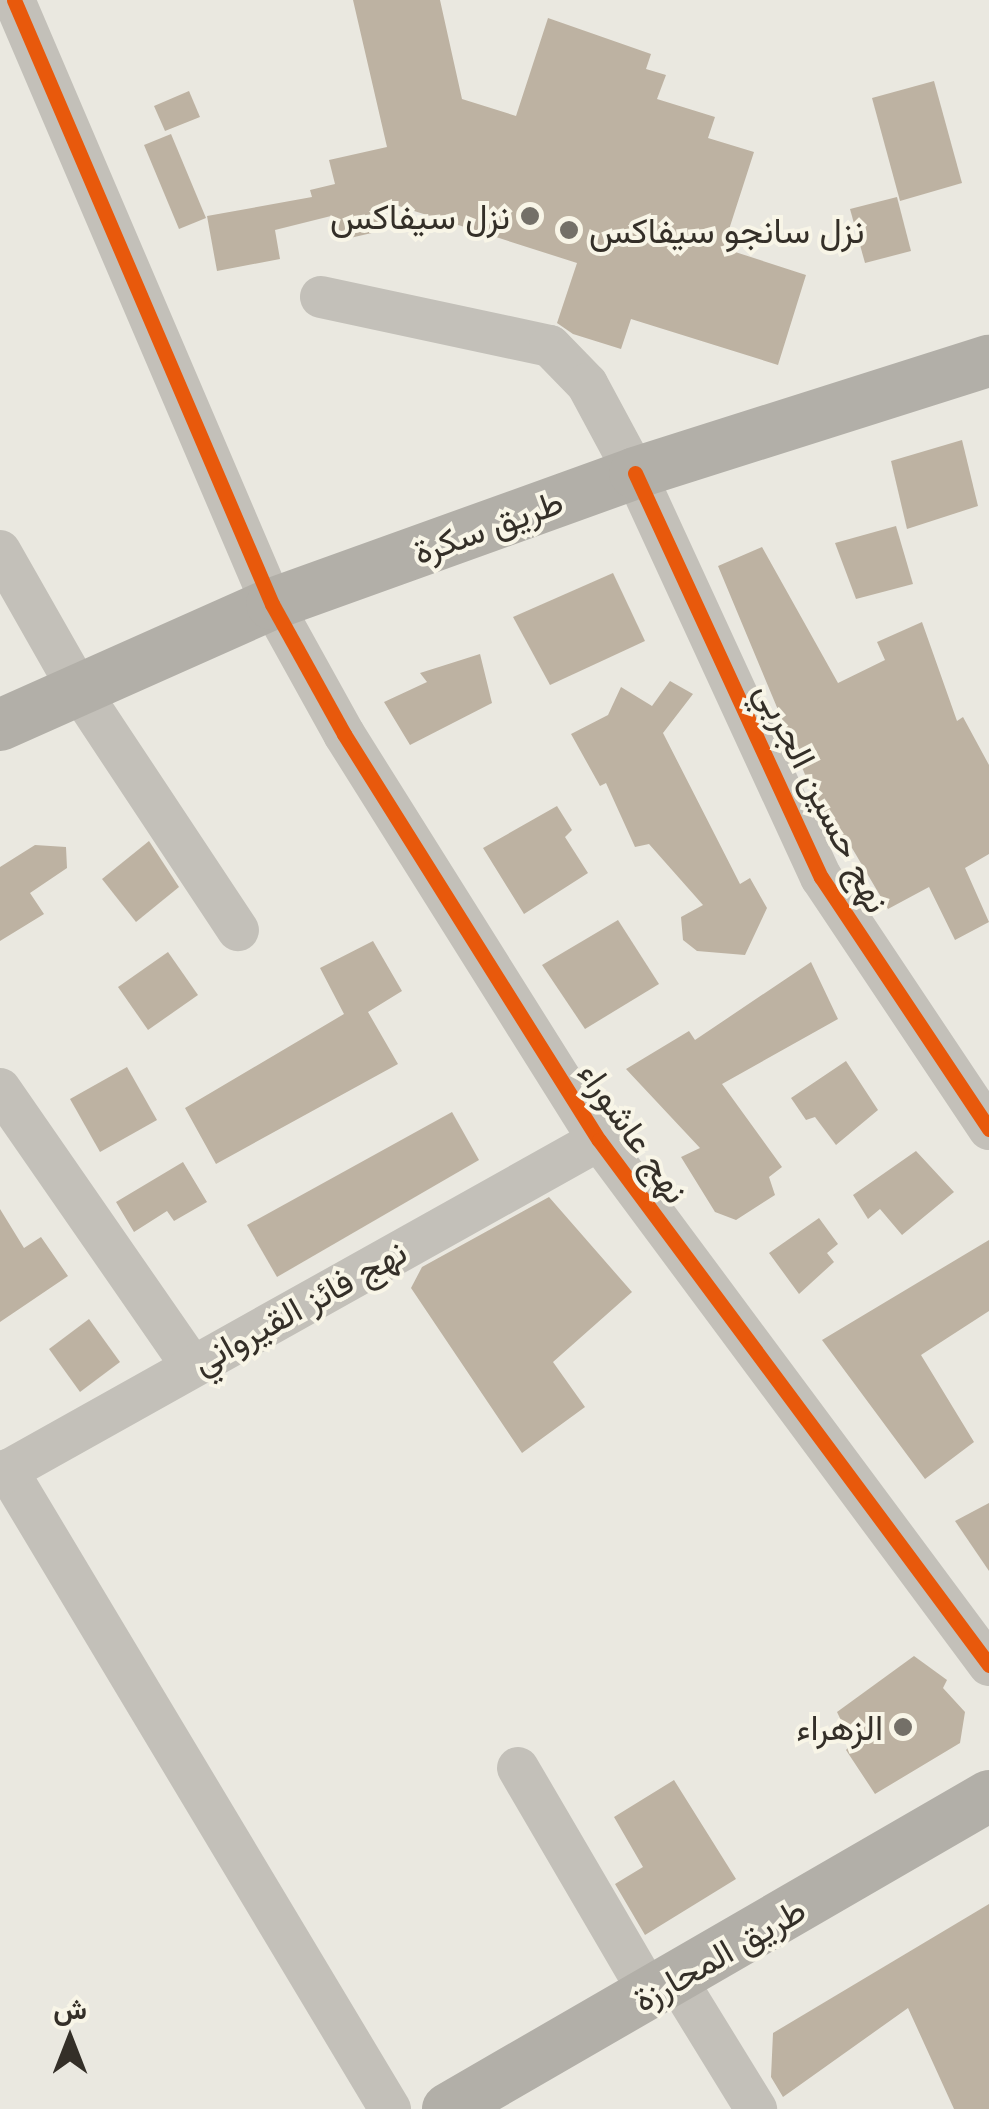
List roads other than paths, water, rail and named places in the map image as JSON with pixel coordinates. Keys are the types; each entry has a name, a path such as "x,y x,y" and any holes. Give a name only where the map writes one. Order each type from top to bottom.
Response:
{"main road":[{"name":"طريق سكرة","path":"0,726 272,604 636,473 976,362"},
{"name":"طريق المحارزة","path":"448,2109 989,1796"}],"street":[{"name":"نهج عاشوراء","path":"14,0 272,604 344,734 600,1140 989,1666"},
{"name":"نهج حسين الجربي","path":"321,298 550,346 587,384 636,473 821,877 989,1130"},
{"path":"0,551 79,690 238,930"},
{"path":"0,1088 191,1365"},
{"name":"نهج فائز القيرواني","path":"4,1472 600,1140"},
{"path":"4,1472 390,2109"},
{"path":"518,1768 663,1986 756,2109"}],"place":[{"name":"نزل سيفاكس","path":"530,216"},
{"name":"نزل سانجو سيفاكس","path":"569,230"},
{"name":"الزهراء","path":"903,1727"}]}
